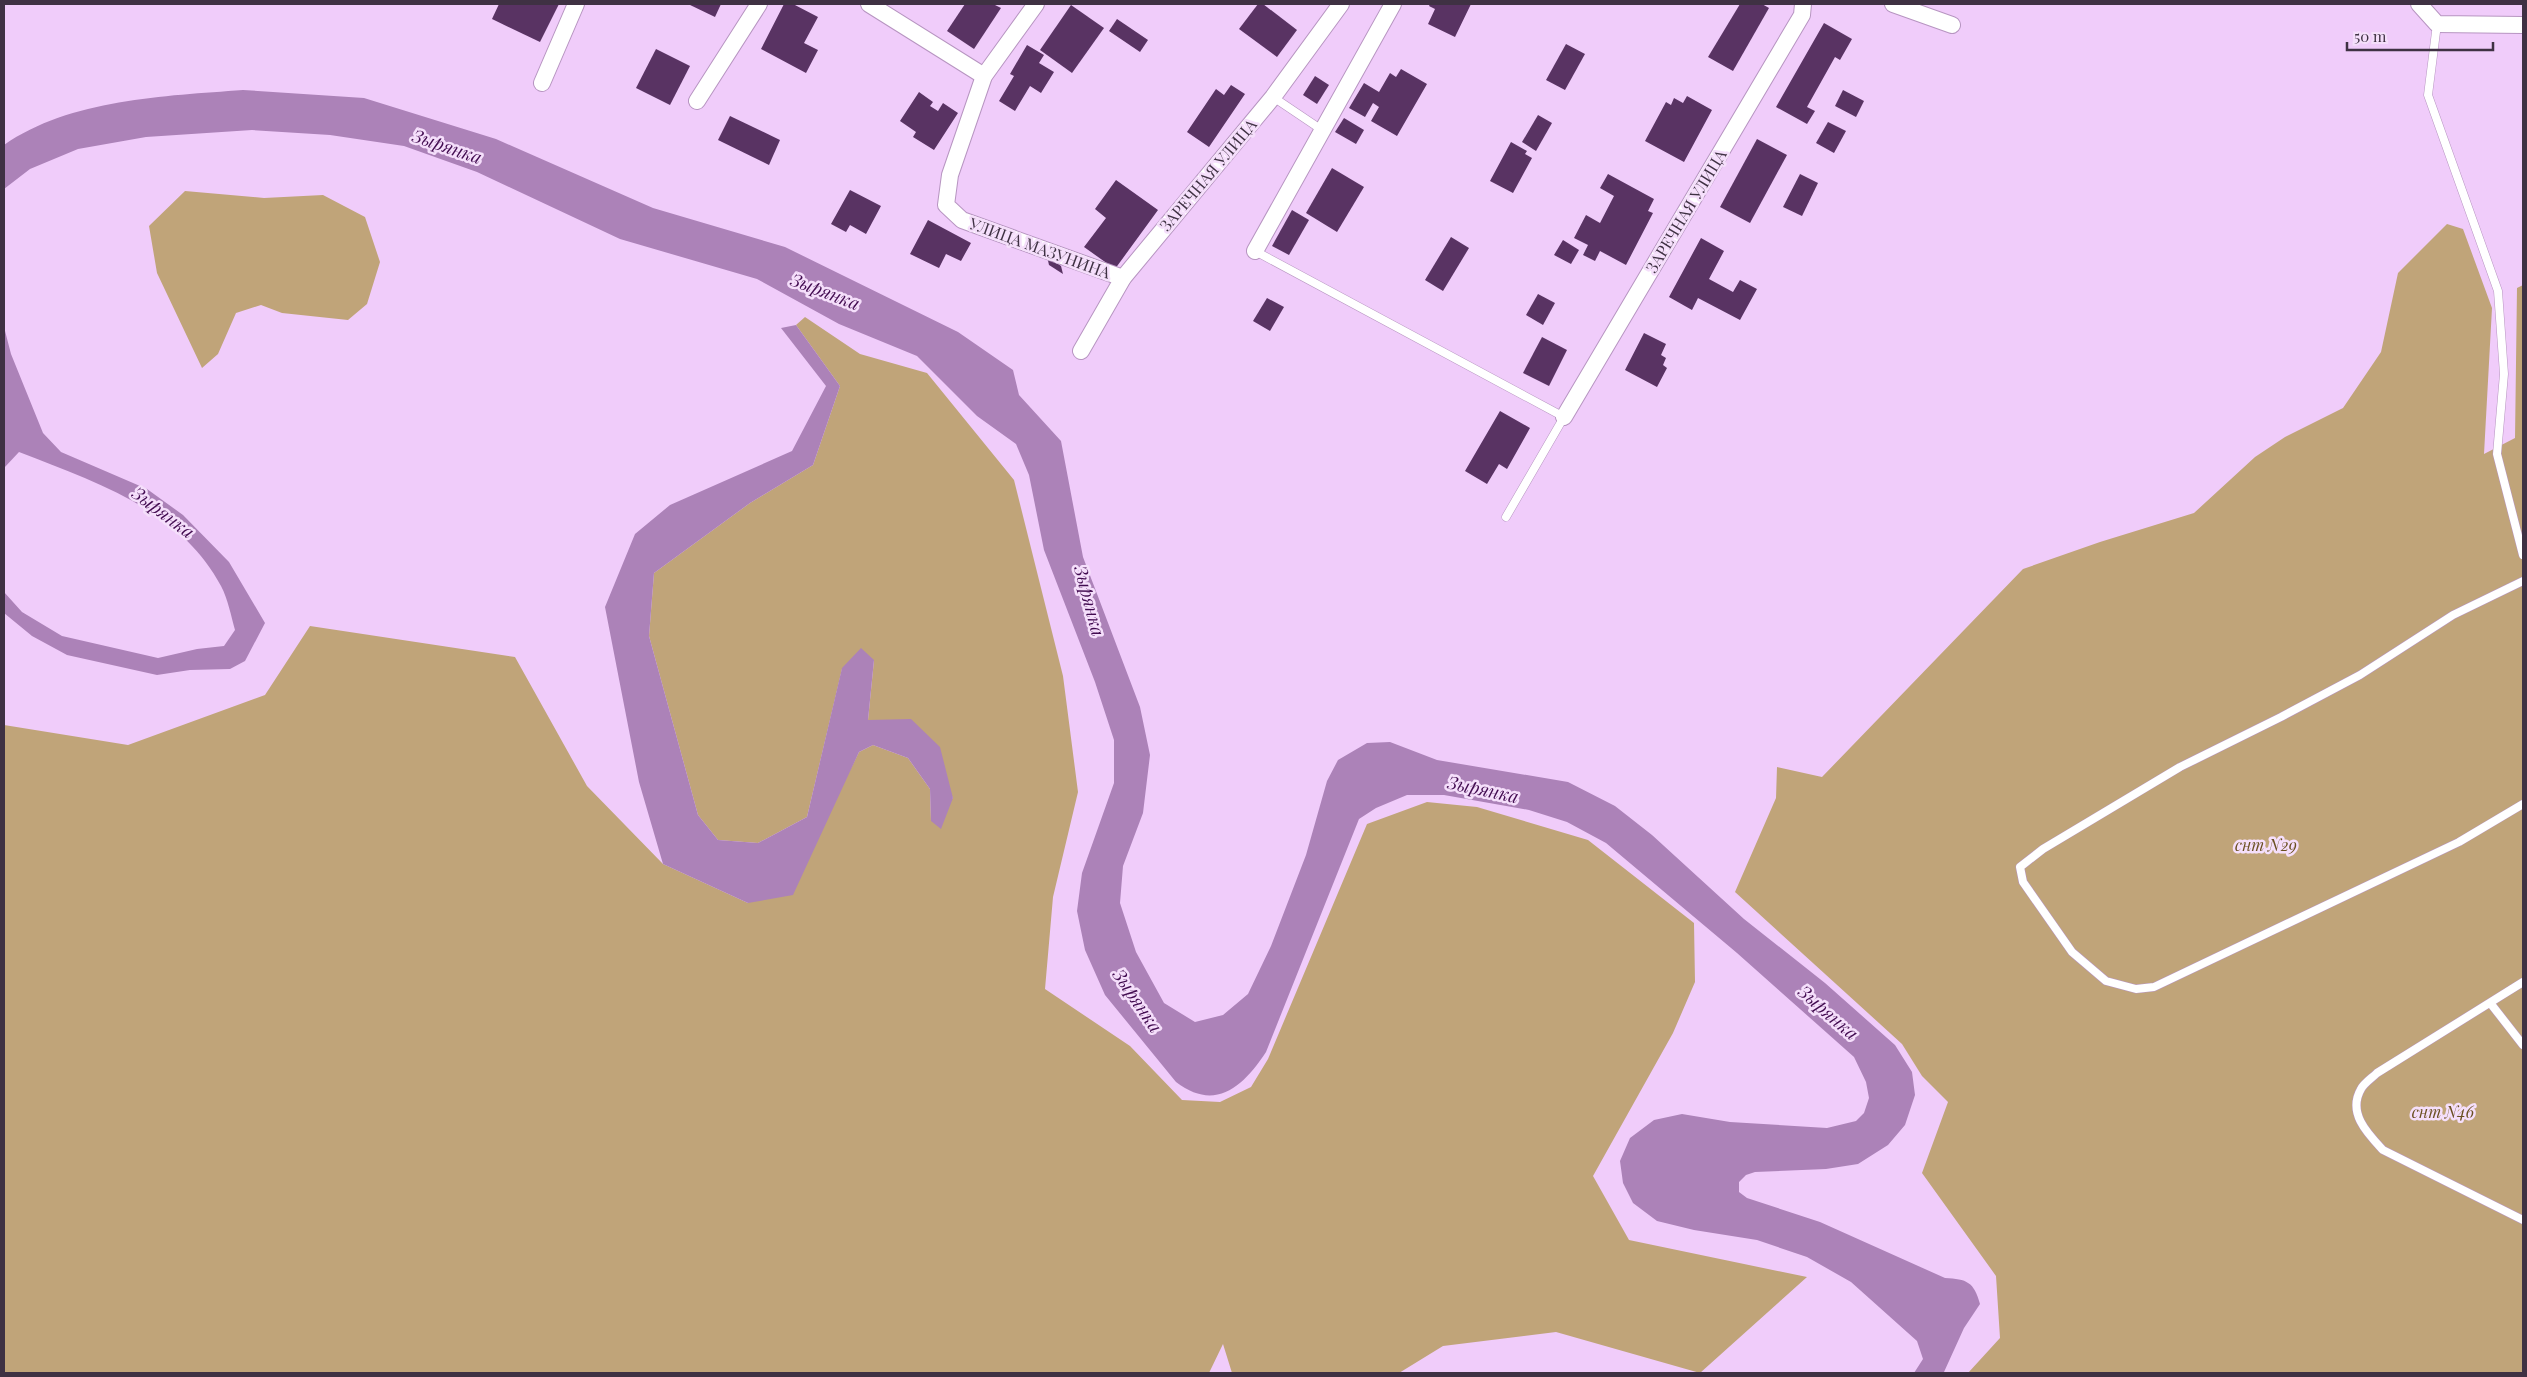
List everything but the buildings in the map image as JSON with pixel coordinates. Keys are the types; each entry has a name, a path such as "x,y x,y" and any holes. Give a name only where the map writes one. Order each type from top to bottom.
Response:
{"street":[{"path":"542,83 576,4"},
{"path":"698,101 759,4"},
{"path":"869,4 984,76"},
{"name":"УЛИЦА МАЗУНИНА","path":"1036,4 984,76 950,175 946,205 962,220 1123,278"},
{"name":"ЗАРЕЧНАЯ УЛИЦА","path":"1081,351 1123,278 1273,97 1341,4"},
{"path":"1255,251 1393,4"},
{"name":"ЗАРЕЧНАЯ УЛИЦА","path":"1564,417 1802,15 1803,4"},
{"path":"1893,4 1952,25"},
{"path":"2419,4 2437,24 2523,25"}],"lane":[{"path":"2437,24 2428,95 2498,291 2504,374 2497,454 2523,555"},
{"path":"1273,97 1322,130"},
{"path":"1255,251 1564,417 1506,518"},
{"path":"2523,581 2453,615 2360,675 2180,767 2043,849 2020,867 2023,882 2072,952 2106,981 2136,989 2154,987 2459,842 2523,804"},
{"path":"2523,982 2491,1004 2377,1072 2361,1090 2357,1112 2367,1134 2383,1150 2523,1220"},
{"path":"2491,1004 2523,1045"}],"green space":[{"path":"185,191 264,198 323,195 365,217 380,262 367,304 348,320 282,313 261,305 236,313 218,354 202,368 157,273 149,226"},
{"path":"2447,224 2463,229 2492,308 2484,454 2515,438 2517,288 2523,285 2523,1373 1968,1373 2000,1338 1996,1276 1922,1173 1948,1102 1922,1076 1902,1044 1735,892 1776,798 1777,767 1822,777 2023,569 2100,542 2194,513 2255,457 2285,437 2343,408 2381,352 2398,273"},
{"path":"805,317 860,354 927,373 1014,480 1063,676 1078,792 1053,897 1045,989 1130,1046 1182,1100 1220,1102 1251,1087 1268,1059 1367,824 1427,802 1477,807 1588,840 1694,923 1695,982 1673,1033 1593,1176 1629,1240 1807,1277 1700,1373 1556,1332 1443,1346 1399,1373 1232,1373 1223,1344 1209,1373 4,1373 4,725 128,745 265,695 310,626 515,657 587,786 663,864 748,903 845,780 859,752 873,745 908,758 930,789 931,821 953,798 911,720 868,720 874,660 842,669 807,817 758,843 718,840 698,815 649,636 654,573 750,503 813,465 840,386 796,325"}],"water":[{"name":"Зырянка","path":"243,90 364,98 496,139 653,208 785,247 958,332 1013,370 1019,395 1061,441 1083,557 1140,707 1150,755 1143,813 1123,866 1120,903 1136,952 1164,1003 1195,1022 1223,1015 1248,994 1271,946 1306,855 1327,781 1338,760 1367,743 1390,742 1437,760 1568,782 1615,806 1652,835 1744,919 1825,983 1895,1045 1912,1072 1915,1095 1905,1125 1888,1145 1858,1164 1826,1169 1755,1172 1746,1175 1739,1182 1739,1192 1747,1198 1820,1222 1945,1278 1959,1279 1972,1286 1980,1304 1964,1328 1944,1372 1914,1373 1923,1359 1917,1341 1851,1282 1807,1257 1757,1240 1694,1230 1657,1221 1633,1203 1623,1183 1620,1161 1630,1138 1654,1120 1682,1114 1730,1122 1827,1128 1856,1121 1864,1113 1869,1098 1866,1082 1854,1057 1737,953 1606,843 1567,822 1529,810 1444,795 1407,795 1376,808 1359,819 1266,1052 1257,1065 1238,1085 1216,1095 1203,1095 1190,1091 1176,1082 1105,995 1085,950 1077,911 1082,873 1114,783 1114,740 1095,682 1044,550 1029,475 1016,444 977,416 917,356 839,324 757,279 620,239 477,172 404,146 330,135 252,130 146,137 78,149 30,169 4,189 4,145 30,130 58,118 119,102"},
{"path":"796,325 840,386 813,465 750,503 654,573 649,636 698,815 718,840 758,843 807,817 842,668 861,648 874,660 868,720 911,719 940,747 953,798 941,829 931,821 930,789 908,758 873,745 859,752 793,895 748,903 663,864 639,782 605,607 635,534 670,505 792,451 826,386 781,328"},
{"name":"Зырянка","path":"4,327 11,354 43,433 61,452 147,489 183,515 229,562 265,623 245,661 230,669 190,670 157,675 67,655 32,636 4,613 4,592 22,612 62,636 158,658 197,649 224,646 235,630 221,586 204,559 183,537 159,518 133,501 106,487 19,452 4,468"}],"park label":[{"name":"снт N29","path":"2266,845"},
{"name":"снт N46","path":"2443,1112"}]}
